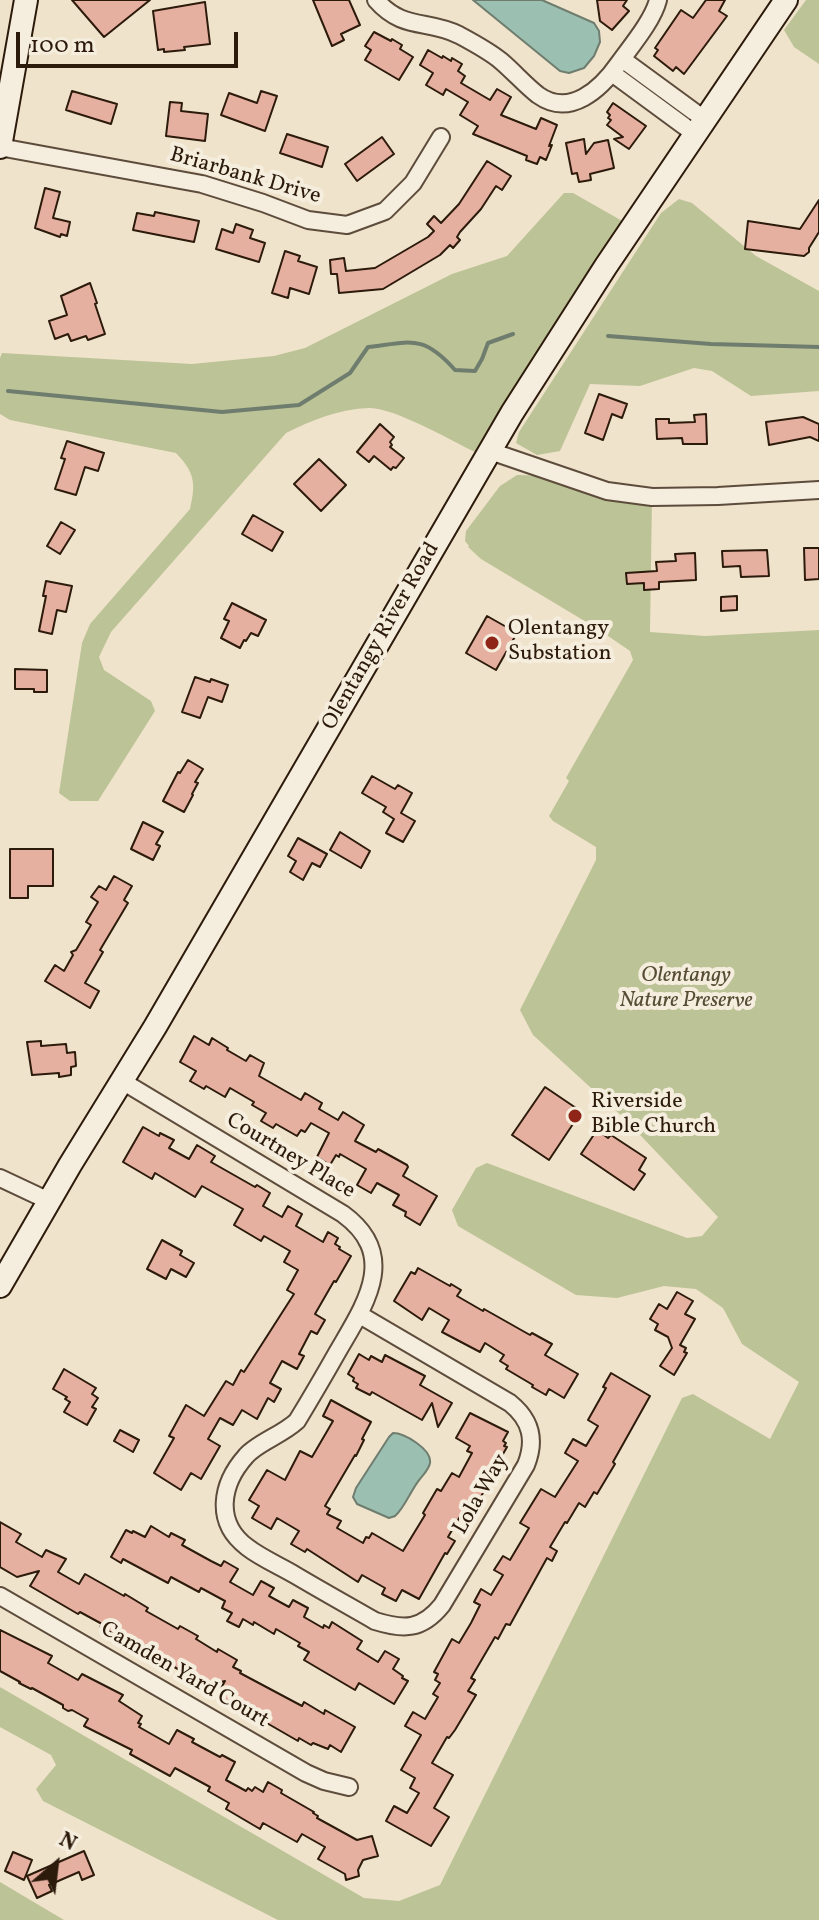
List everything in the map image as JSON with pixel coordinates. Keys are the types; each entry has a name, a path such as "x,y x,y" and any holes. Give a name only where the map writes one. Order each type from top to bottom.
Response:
{"main road":[{"path":"0,147 26,0"},
{"name":"Olentangy River Road","path":"0,1286 490,451 606,266 786,0"}],"street":[{"path":"376,0 398,19 447,30 481,47 540,96 564,104 586,97 612,73 656,8 658,0"},
{"path":"622,59 699,127"},
{"path":"612,73 699,127"},
{"name":"Briarbank Drive","path":"0,147 202,184 308,220 347,225 385,211 413,183 441,137"},
{"path":"490,451 607,491 652,497 819,490"},
{"name":"Courtney Place","path":"122,1081 355,1223 370,1244 373,1281 360,1315 297,1421 249,1453 234,1472 224,1499 229,1527 248,1548 375,1621 396,1627 417,1625"},
{"path":"0,1178 49,1201"},
{"name":"Lola Way","path":"360,1315 510,1403 531,1429 531,1454 526,1465 442,1605 432,1618 417,1625"},
{"name":"Camden Yard Court","path":"0,1596 306,1773 349,1787"}],"green space":[{"path":"806,0 819,0 819,64 794,47 784,30"},
{"path":"564,193 573,193 624,222 477,453 380,409 347,410 286,433 111,632 99,657 104,670 151,701 155,711 98,801 70,801 59,793 82,643 90,624 190,509 193,485 187,467 176,453 10,420 0,414 2,353 192,364 274,356 305,348 452,274 507,256"},
{"path":"679,199 692,203 756,256 819,291 819,391 751,396 712,371 694,368 640,386 590,384 560,451 537,455 516,443 519,432 661,213"},
{"name":"Olentangy Nature Preserve","path":"517,475 557,476 652,497 650,632 705,636 819,630 819,1920 278,1920 43,1801 36,1789 56,1765 51,1755 0,1727 0,1687 364,1898 399,1901 440,1885 682,1398 693,1394 770,1439 799,1382 742,1344 723,1308 696,1289 664,1286 617,1298 576,1295 458,1226 452,1210 476,1168 487,1163 687,1238 702,1236 718,1217 624,1118 533,1035 520,1010 596,860 596,847 549,816 569,781 566,778 633,660 630,651 598,629 481,559 468,547 466,531 500,486"},
{"path":"0,1882 64,1920 0,1920"}],"shaded area":[{"path":"473,0 542,0 594,23 600,42 584,68 569,73 560,71"},
{"path":"393,1433 422,1447 430,1463 402,1509 389,1518 357,1504 353,1497"}],"building":[{"path":"72,0 150,0 104,37"},
{"path":"313,0 349,0 360,25 341,34 344,40 332,46"},
{"path":"597,0 627,0 623,6 629,11 612,30 600,21"},
{"path":"706,0 725,0 719,11 727,16 684,74 676,67 673,71 654,56 658,50 655,48 681,10 693,18"},
{"path":"205,2 210,44 184,47 185,50 158,50 153,11"},
{"path":"374,32 402,45 400,49 413,57 399,80 365,60 371,50 365,46"},
{"path":"428,50 462,64 458,71 465,76 461,83 490,100 497,89 511,97 501,115 536,129 541,118 557,125 546,160 540,157 537,164 526,160 527,156 473,134 478,126 460,115 468,102 446,89 443,95 426,85 433,73 420,65"},
{"path":"72,91 117,104 111,124 66,110"},
{"path":"261,91 277,96 265,131 221,115 229,93 257,103"},
{"path":"170,102 182,103 181,111 208,114 205,141 166,136"},
{"path":"613,103 646,126 629,149 614,139 623,137 607,125 611,120 607,112"},
{"path":"287,134 328,147 322,167 280,153"},
{"path":"382,137 394,154 357,181 345,164"},
{"path":"584,139 586,154 594,143 608,140 614,168 590,174 591,180 579,182 577,173 572,174 566,143"},
{"path":"487,161 511,176 502,190 496,186 460,232 457,237 460,240 453,248 450,245 440,255 383,289 339,293 337,274 331,274 330,260 344,258 346,271 375,268 428,237 434,231 427,224 434,216 441,223 459,204"},
{"path":"45,188 60,192 53,218 70,222 67,236 61,234 60,237 35,228"},
{"path":"819,200 819,232 804,256 745,249 748,221 800,229"},
{"path":"155,212 199,221 194,242 133,230 137,213 154,216"},
{"path":"236,224 253,230 250,238 265,243 259,262 216,249 222,229 233,233"},
{"path":"285,251 300,256 298,261 317,267 309,294 290,288 288,298 272,293"},
{"path":"90,283 105,334 88,340 86,336 71,341 68,334 55,339 49,321 67,315 61,296"},
{"path":"599,394 627,404 622,418 612,414 603,440 585,433"},
{"path":"706,414 707,444 683,444 682,438 657,439 656,419 669,419 669,423 695,422 694,415"},
{"path":"803,417 819,424 819,441 810,437 769,445 766,422"},
{"path":"380,424 394,437 390,447 404,458 391,470 374,456 369,462 357,452"},
{"path":"67,441 104,453 98,471 85,467 76,495 55,489 65,459 61,458"},
{"path":"319,459 346,485 321,511 294,484"},
{"path":"253,515 283,532 272,551 242,534"},
{"path":"61,522 75,530 60,554 47,546"},
{"path":"804,548 819,548 819,579 805,580"},
{"path":"767,550 769,576 741,577 740,566 723,567 722,551"},
{"path":"695,553 696,580 659,582 659,589 644,590 644,583 627,584 626,573 657,571 656,562 676,561 675,554"},
{"path":"46,581 72,586 66,612 57,610 52,634 39,631"},
{"path":"737,596 737,610 721,611 721,597"},
{"path":"232,603 266,620 258,636 251,633 240,648 221,638 229,621 224,619"},
{"name":"Olentangy Substation","path":"487,616 517,633 496,670 466,653"},
{"path":"15,669 47,670 47,692 15,689"},
{"path":"195,677 228,685 222,702 208,697 200,718 182,712"},
{"path":"188,760 203,769 184,812 163,801"},
{"path":"372,776 395,789 398,785 412,793 401,813 415,821 403,842 386,833 394,819 383,812 386,807 362,793"},
{"path":"143,822 163,832 156,844 160,846 153,860 131,849"},
{"path":"340,832 370,851 361,868 330,850"},
{"path":"298,838 327,854 320,867 312,863 303,880 290,872 296,861 288,856"},
{"path":"10,849 53,849 53,886 28,886 28,898 10,898"},
{"path":"114,876 132,886 124,900 128,903 100,950 103,952 85,983 99,991 90,1008 45,981 55,965 64,971 73,955 71,952 76,950 91,925 86,922 98,902 91,897 99,886 106,890"},
{"path":"194,1036 209,1045 212,1038 246,1061 250,1055 264,1063 259,1076 301,1100 305,1093 322,1103 319,1109 338,1120 343,1112 364,1125 355,1141 407,1165 403,1176 437,1196 420,1225 393,1205 399,1195 377,1183 371,1193 357,1185 366,1169 340,1154 330,1165 317,1157 329,1133 311,1123 305,1132 301,1130 297,1136 276,1124 273,1128 261,1121 266,1113 230,1088 225,1097 190,1081 196,1071 180,1062"},
{"path":"41,1041 41,1046 66,1044 67,1053 75,1052 76,1066 71,1067 71,1075 32,1075 27,1042"},
{"path":"545,1087 579,1110 575,1116 577,1118 549,1160 512,1135"},
{"path":"143,1127 174,1140 169,1148 189,1159 197,1145 215,1156 211,1162 270,1193 263,1206 282,1217 288,1206 302,1214 296,1226 323,1242 328,1232 338,1238 335,1244 339,1249 351,1256 315,1314 325,1320 317,1334 311,1331 299,1354 304,1356 297,1369 282,1361 270,1383 281,1389 274,1402 268,1398 257,1419 242,1410 233,1425 220,1418 208,1439 220,1446 201,1479 191,1473 181,1490 154,1473 174,1438 169,1436 186,1405 204,1416 226,1381 233,1385 241,1370 244,1372 294,1294 287,1290 298,1270 284,1262 290,1251 264,1236 261,1241 234,1225 243,1209 202,1186 195,1197 155,1173 152,1179 123,1162"},
{"path":"597,1130 608,1138 611,1135 646,1158 639,1170 645,1174 634,1190 581,1154"},
{"path":"162,1240 182,1251 180,1255 194,1263 186,1277 171,1269 166,1279 147,1269"},
{"path":"418,1268 461,1290 457,1296 483,1311 552,1344 545,1355 578,1374 564,1398 549,1389 546,1395 506,1369 508,1366 500,1361 504,1355 485,1343 480,1352 442,1332 449,1320 429,1308 422,1320 394,1301 411,1272 415,1274"},
{"path":"677,1292 693,1301 685,1314 695,1319 680,1345 686,1348 684,1352 687,1353 674,1375 660,1366 672,1348 668,1337 655,1330 658,1324 650,1319 659,1304 667,1309"},
{"path":"359,1354 382,1362 385,1355 425,1376 420,1385 452,1403 438,1427 432,1403 422,1420 372,1392 370,1395 356,1388 358,1384 348,1374"},
{"path":"64,1369 96,1388 92,1394 98,1398 92,1407 96,1409 87,1425 64,1412 70,1402 53,1389"},
{"path":"611,1373 650,1396 597,1494 594,1492 585,1507 579,1503 565,1522 550,1547 557,1551 552,1561 547,1558 510,1625 506,1624 498,1639 495,1637 471,1678 475,1680 468,1691 476,1695 432,1763 453,1775 434,1808 449,1817 431,1846 386,1821 394,1806 407,1813 419,1793 410,1788 415,1778 401,1770 421,1735 405,1726 413,1712 425,1719 438,1697 433,1694 440,1683 435,1680 438,1674 434,1672 452,1639 459,1643 471,1623 480,1605 474,1602 481,1589 491,1595 503,1575 494,1570 503,1556 510,1560 529,1528 520,1523 541,1489 555,1497 578,1461 565,1453 573,1439 586,1446 598,1426 588,1420"},
{"path":"331,1400 371,1422 356,1456 325,1506 330,1509 327,1514 341,1521 337,1528 363,1543 372,1533 403,1551 437,1489 441,1491 452,1473 459,1477 472,1453 467,1451 470,1446 456,1438 470,1413 508,1432 503,1441 507,1447 497,1469 476,1505 469,1501 448,1537 455,1541 419,1599 402,1590 396,1601 382,1594 385,1588 362,1575 358,1582 307,1549 305,1552 291,1544 299,1531 277,1518 271,1529 252,1518 259,1506 249,1500 267,1470 285,1480 300,1451 312,1457 333,1421 323,1416"},
{"path":"120,1430 139,1440 133,1452 114,1441"},
{"path":"0,1522 21,1534 16,1542 42,1557 46,1550 66,1559 58,1572 79,1584 85,1574 125,1594 148,1608 146,1611 178,1629 180,1626 217,1652 218,1649 237,1660 233,1667 240,1673 302,1706 304,1702 324,1714 325,1710 355,1727 341,1752 330,1745 328,1749 299,1738 298,1741 265,1722 267,1718 235,1699 233,1704 217,1695 225,1681 202,1686 197,1684 196,1679 147,1652 149,1648 118,1631 116,1635 100,1627 102,1624 30,1586 39,1571 17,1577 0,1567"},
{"path":"151,1526 169,1537 171,1533 185,1540 182,1545 221,1566 224,1561 238,1569 230,1582 253,1595 261,1581 274,1588 269,1596 289,1607 293,1600 308,1608 304,1617 323,1628 324,1625 329,1628 332,1622 362,1641 357,1649 378,1662 385,1651 399,1659 393,1669 408,1681 394,1704 359,1683 355,1690 304,1660 309,1652 276,1629 274,1634 254,1622 253,1625 243,1619 239,1627 227,1621 232,1613 222,1608 225,1601 201,1588 199,1592 171,1577 168,1583 123,1559 121,1563 111,1557 126,1530 145,1537"},
{"path":"0,1630 52,1656 48,1663 78,1680 82,1674 123,1695 119,1701 142,1716 139,1727 169,1744 177,1730 194,1739 192,1742 235,1762 226,1780 246,1791 248,1788 252,1791 255,1787 263,1792 268,1782 314,1812 317,1818 357,1840 372,1836 378,1856 363,1860 358,1870 359,1876 346,1880 345,1874 318,1859 325,1847 302,1834 297,1842 263,1823 260,1829 226,1809 229,1803 208,1791 210,1787 175,1768 170,1776 130,1754 132,1750 84,1726 88,1719 72,1710 68,1711 63,1705 0,1671"},
{"path":"84,1851 94,1875 82,1880 79,1872 49,1885 52,1891 37,1898 27,1876"},
{"path":"13,1852 32,1860 24,1880 5,1871"}],"waterway":[{"path":"8,391 222,412 299,405 350,373 368,347 416,343 434,351 455,370 475,371 488,343 513,334"},
{"path":"608,336 711,344 819,347"}],"place":[{"name":"Olentangy Substation","path":"492,643"},
{"name":"Riverside Bible Church","path":"575,1116"}]}
